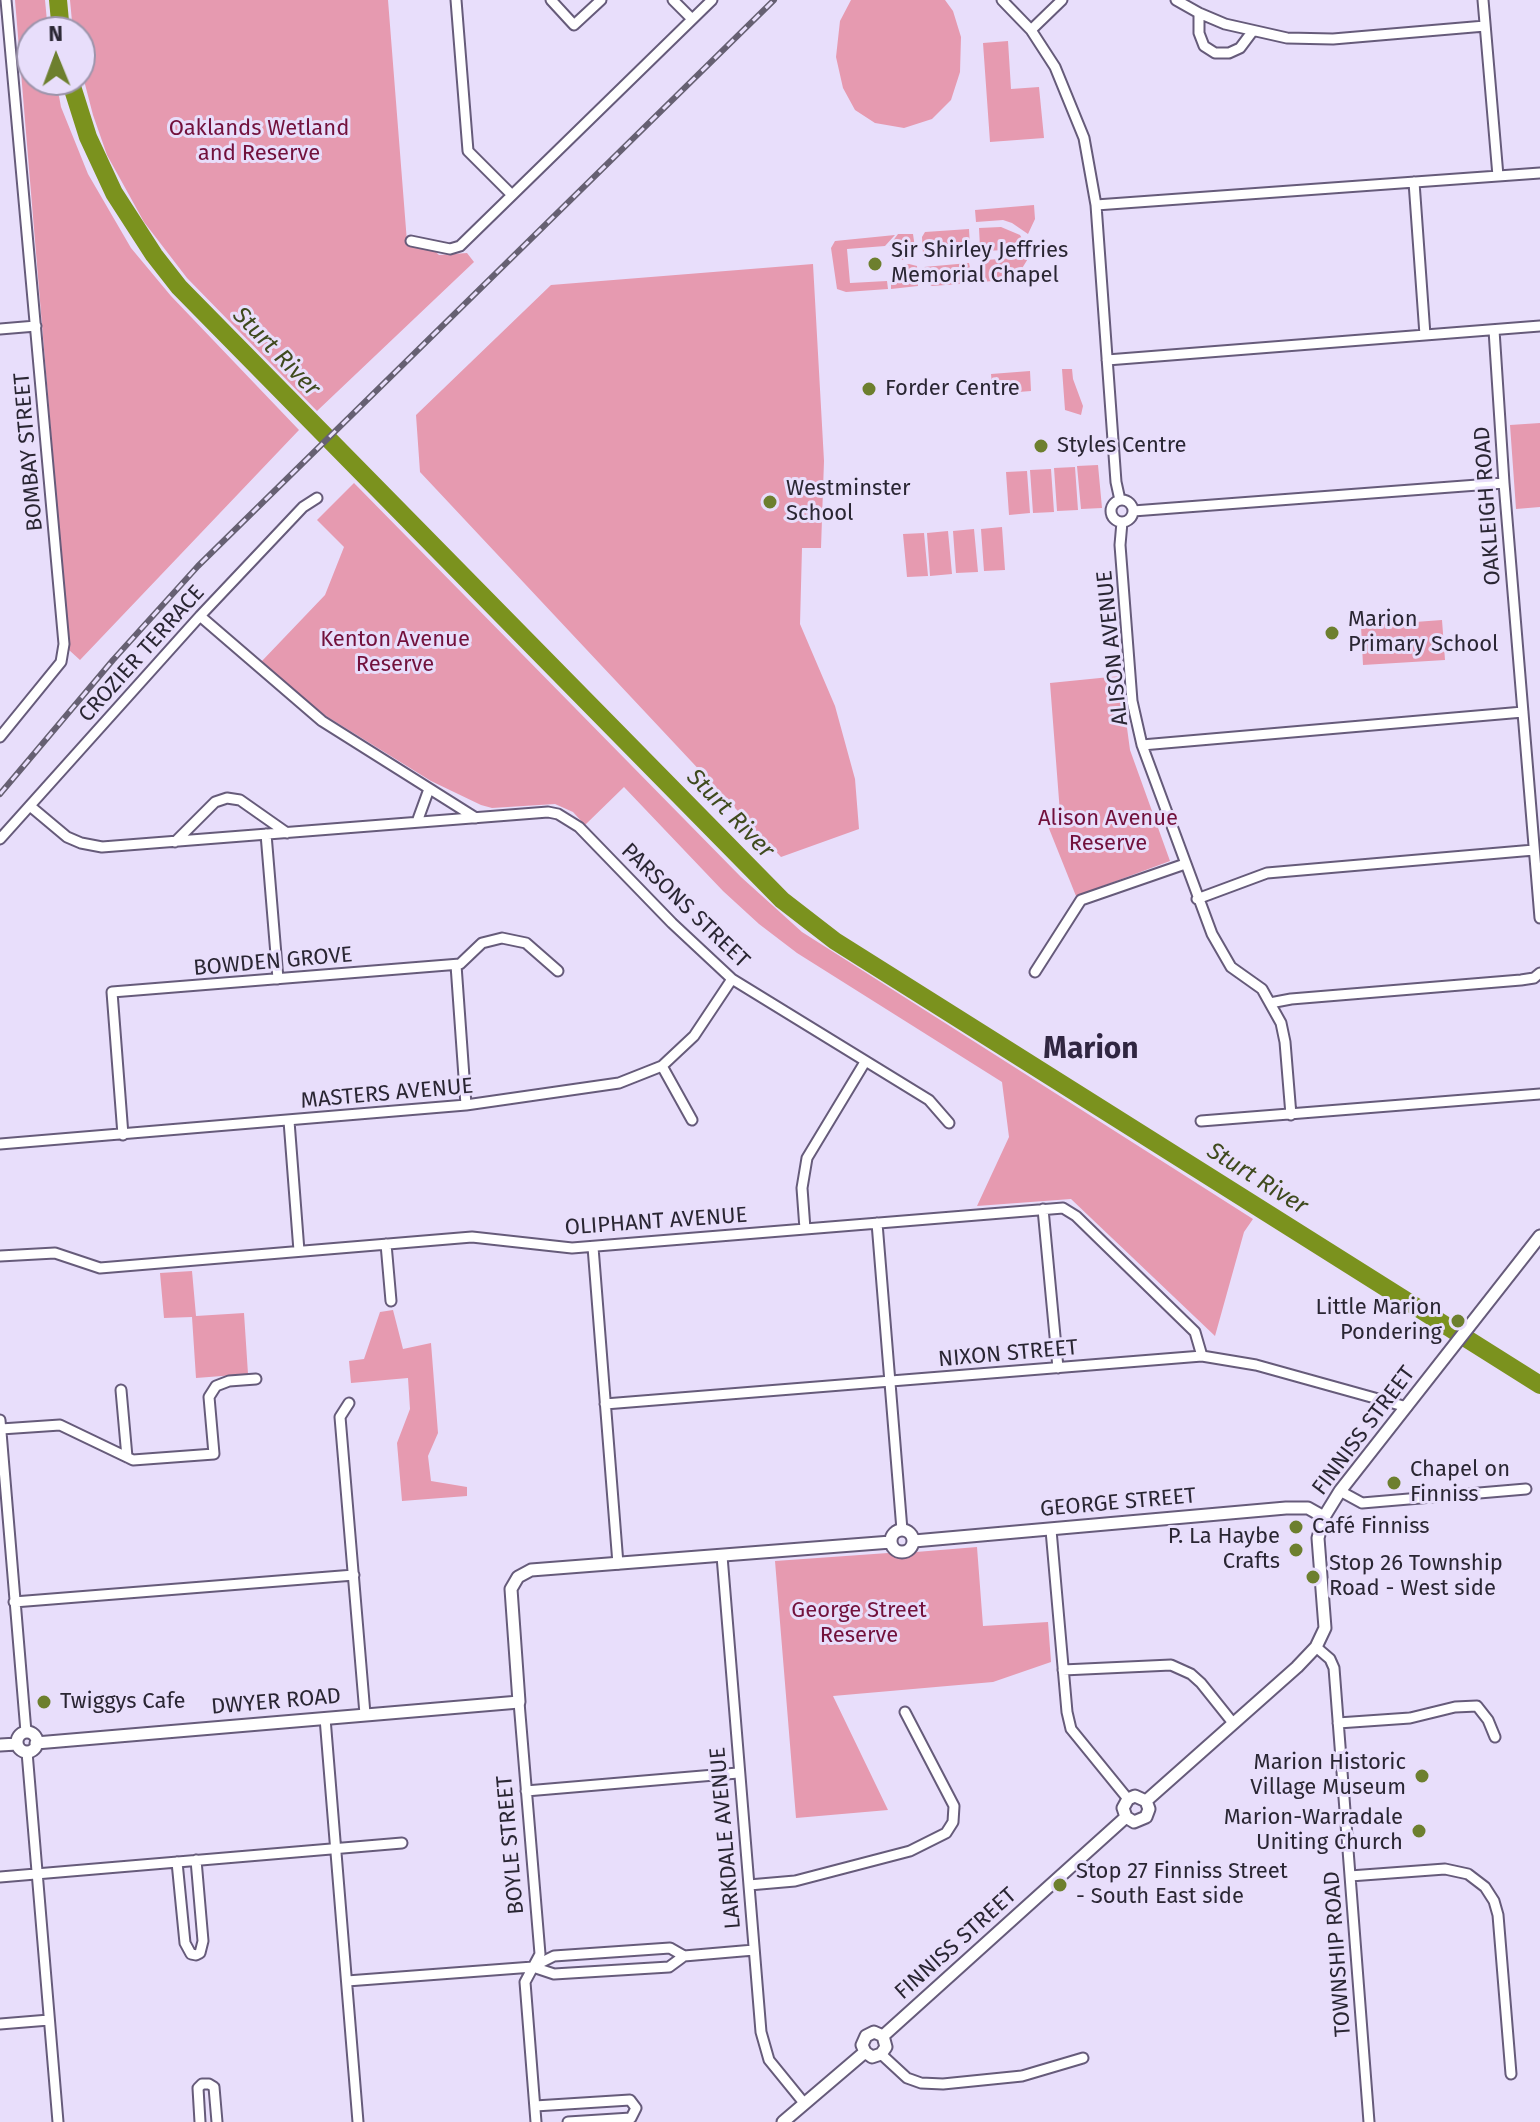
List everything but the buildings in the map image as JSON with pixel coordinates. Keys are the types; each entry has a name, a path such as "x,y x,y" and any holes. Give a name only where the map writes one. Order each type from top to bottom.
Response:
{"street":[{"name":"BOMBAY STREET","path":"0,737 61,662 64,634 6,0"},
{"path":"456,0 468,151 511,194"},
{"path":"551,0 574,25 601,0"},
{"path":"673,0 692,19"},
{"path":"411,241 450,249 460,246 712,0"},
{"path":"1002,0 1031,30 1055,67 1084,138 1096,205 1116,482 1120,500"},
{"path":"1031,30 1062,0"},
{"path":"1176,0 1199,13 1252,32 1287,38 1333,39 1485,26"},
{"path":"1483,0 1498,176"},
{"path":"1199,13 1199,33 1204,46 1215,53 1229,53 1240,48 1252,32"},
{"path":"1096,205 1540,173"},
{"path":"1414,182 1425,335"},
{"path":"0,329 36,326"},
{"path":"1107,360 1540,326"},
{"name":"OAKLEIGH ROAD","path":"1494,330 1523,712 1535,800 1534,850 1540,918"},
{"path":"1133,511 1504,483"},
{"name":"CROZIER TERRACE","path":"0,839 200,616 303,507 317,498"},
{"path":"1120,500 1128,502 1133,511 1131,517 1122,522 1111,513 1112,506 1120,500"},
{"name":"ALISON AVENUE","path":"1122,522 1120,545 1132,701 1142,745 1212,934 1231,967 1262,989 1281,1023 1291,1115"},
{"path":"200,616 322,721 476,818"},
{"path":"1142,745 1523,712"},
{"path":"417,822 429,789"},
{"path":"175,842 215,802 227,798 240,800 287,833"},
{"name":"PARSONS STREET","path":"30,806 67,837 91,846 548,812 567,818 732,979 929,1100 949,1123"},
{"path":"266,834 278,979"},
{"path":"1197,899 1267,873 1534,850"},
{"path":"1035,972 1081,900 1185,864"},
{"path":"466,1105 456,965 482,943 494,938 510,938 532,947 558,971"},
{"name":"BOWDEN GROVE","path":"123,1135 112,992 456,965"},
{"path":"1270,1003 1521,980 1534,978 1540,973"},
{"name":"MASTERS AVENUE","path":"0,1144 466,1105 619,1083 662,1066 694,1036 732,979"},
{"path":"805,1229 802,1188 807,1158 865,1062"},
{"path":"662,1066 692,1120"},
{"path":"1201,1121 1540,1094"},
{"path":"289,1121 299,1251"},
{"name":"OLIPHANT AVENUE","path":"0,1256 55,1253 100,1268 472,1237 572,1248 1063,1208 1076,1216 1195,1332 1202,1356"},
{"path":"1043,1209 1058,1368"},
{"path":"877,1223 902,1530"},
{"name":"FINNISS STREET","path":"1316,1647 1325,1628 1318,1538 1324,1517 1340,1491 1540,1236"},
{"path":"386,1244 391,1301"},
{"path":"593,1247 618,1564 891,1542"},
{"name":"NIXON STREET","path":"605,1404 1202,1356 1256,1365 1407,1407"},
{"path":"1,1429 60,1425 133,1460 217,1458 209,1397 216,1386 229,1381 256,1379"},
{"path":"121,1390 127,1457"},
{"path":"349,1403 340,1417 365,1714"},
{"path":"0,1420 2,1493 26,1732"},
{"path":"1340,1491 1362,1503 1526,1489"},
{"name":"GEORGE STREET","path":"914,1541 1286,1508 1308,1508 1324,1517"},
{"path":"902,1530 909,1532 914,1541 908,1551 901,1552 894,1549 891,1542 893,1535 902,1530"},
{"path":"1051,1530 1071,1729 1128,1799"},
{"name":"LARKDALE AVENUE","path":"722,1556 761,2032 769,2060 804,2103"},
{"name":"BOYLE STREET","path":"536,2122 525,1982 540,1954 511,1589 518,1577 531,1570 618,1564"},
{"path":"14,1602 354,1575"},
{"path":"1146,1801 1316,1647"},
{"name":"TOWNSHIP ROAD","path":"1316,1647 1330,1659 1334,1668 1369,2122"},
{"path":"1063,1670 1171,1665 1191,1674 1201,1683 1233,1723"},
{"name":"DWYER ROAD","path":"32,1748 365,1714 519,1702"},
{"path":"1338,1723 1410,1718 1455,1707 1477,1706 1488,1720 1495,1737"},
{"path":"749,1885 795,1881 910,1851 946,1833 953,1822 954,1806 905,1712"},
{"path":"325,1718 358,2122"},
{"path":"17,1744 20,1734 26,1732 35,1736 32,1748 38,1873 58,2122"},
{"path":"17,1744 21,1750 32,1748"},
{"path":"0,1745 17,1744"},
{"path":"526,1791 738,1773"},
{"path":"1139,1796 1146,1801 1149,1809 1146,1817 1138,1822 1126,1817 1123,1808 1128,1799 1139,1796"},
{"name":"FINNISS STREET","path":"883,2036 1126,1817"},
{"path":"0,1877 402,1843"},
{"path":"177,1862 185,1943 191,1954 196,1955 200,1953 203,1941 196,1860"},
{"path":"1350,1876 1445,1869 1468,1874 1485,1887 1498,1915 1511,2074"},
{"path":"533,1967 554,1956 670,1948 684,1956"},
{"path":"347,1981 533,1967 554,1974 669,1967 684,1956 754,1950"},
{"path":"0,2024 49,2020"},
{"path":"874,2032 883,2036 886,2047 881,2054 872,2057 865,2052 862,2045 866,2036 874,2032"},
{"path":"783,2122 865,2052"},
{"path":"881,2054 907,2078 921,2083 943,2084 1022,2076 1083,2058"},
{"path":"200,2122 198,2088 202,2084 214,2087 217,2122"},
{"path":"535,2106 630,2100 636,2108 631,2118 568,2122"}],"green space":[{"path":"15,0 45,0 46,16 16,16"},
{"name":"Oaklands Wetland and Reserve","path":"70,0 388,0 407,242 429,245 439,255 467,253 474,262 317,411 187,278 144,222 107,155 88,96 96,96 96,16 72,16"},
{"path":"851,0 945,0 953,11 961,37 960,72 951,100 932,119 904,128 875,123 855,110 843,88 836,57 840,21"},
{"path":"1008,41 1011,89 1039,87 1044,138 990,142 983,43"},
{"path":"23,96 59,96 88,174 131,248 171,296 299,430 80,660 69,650"},
{"path":"1034,205 1035,219 1028,234 1003,220 976,222 975,210"},
{"path":"1001,227 1020,235 1028,249 984,251 980,247 979,228"},
{"path":"969,229 968,250 923,254 922,237 925,232"},
{"path":"898,234 913,234 916,255 902,260 900,245 889,246"},
{"path":"895,235 885,246 847,249 850,283 887,281 888,289 846,292 837,289 831,248 835,241"},
{"path":"1029,257 1021,270 1010,279 983,282 985,260"},
{"path":"969,263 973,283 932,286 925,282 924,267"},
{"path":"813,264 824,461 821,548 802,548 800,624 835,706 855,779 859,829 781,857 420,472 416,415 551,285"},
{"path":"903,265 917,266 918,286 891,289 891,281 905,279"},
{"path":"1062,369 1072,369 1083,406 1081,415 1065,410"},
{"path":"1030,371 1031,391 993,394 991,374"},
{"path":"1540,423 1540,507 1516,509 1510,425"},
{"path":"1098,465 1102,508 1081,509 1077,466"},
{"path":"1075,467 1078,510 1057,511 1054,468"},
{"path":"1051,469 1054,512 1033,513 1030,470"},
{"path":"1027,471 1030,513 1009,515 1006,472"},
{"name":"Kenton Avenue Reserve","path":"354,483 741,877 802,932 1253,1219 1244,1232 1215,1336 1071,1199 977,1206 1009,1137 1002,1082 797,953 759,924 723,891 624,787 585,825 573,812 555,804 492,808 481,805 431,781 326,716 261,662 325,595 344,547 317,520"},
{"path":"1002,527 1005,570 984,571 981,529"},
{"path":"974,529 978,572 956,573 953,531"},
{"path":"948,531 952,574 930,576 927,533"},
{"path":"924,533 928,576 907,577 903,534"},
{"path":"1442,620 1445,660 1363,665 1361,626"},
{"name":"Alison Avenue Reserve","path":"1120,676 1130,750 1170,861 1076,896 1048,826 1061,826 1050,683"},
{"path":"192,1271 196,1316 244,1313 248,1374 196,1378 192,1317 164,1318 160,1273"},
{"path":"393,1310 403,1349 431,1343 438,1433 428,1456 431,1481 467,1487 467,1496 402,1501 397,1443 410,1409 408,1378 351,1383 349,1361 364,1359 380,1312"},
{"name":"George Street Reserve","path":"977,1547 983,1626 1048,1622 1051,1662 993,1682 833,1696 888,1810 796,1818 775,1561 888,1553 910,1556 916,1552"}],"waterway":[{"name":"Sturt River","path":"58,0 60,16"},
{"name":"Sturt River","path":"75,96 88,137 114,193 179,287 782,900 835,941 1540,1385"}],"railway":[{"path":"0,794 113,660 198,566 774,0"}],"place":[{"name":"Sir Shirley Jeffries Memorial Chapel","path":"875,264"},
{"name":"Forder Centre","path":"869,389"},
{"name":"Styles Centre","path":"1041,446"},
{"name":"Westminster School","path":"770,502"},
{"name":"Marion Primary School","path":"1332,633"},
{"name":"Little Marion Pondering","path":"1458,1321"},
{"name":"Chapel on Finniss","path":"1394,1483"},
{"name":"Café Finniss","path":"1296,1527"},
{"name":"P. La Haybe Crafts","path":"1296,1550"},
{"name":"Stop 26 Township Road - West side","path":"1313,1577"},
{"name":"Twiggys Cafe","path":"44,1702"},
{"name":"Marion Historic Village Museum","path":"1422,1776"},
{"name":"Marion-Warradale Uniting Church","path":"1419,1831"},
{"name":"Stop 27 Finniss Street - South East side","path":"1060,1885"}],"district":[{"name":"Marion","path":"1091,1050"}]}
